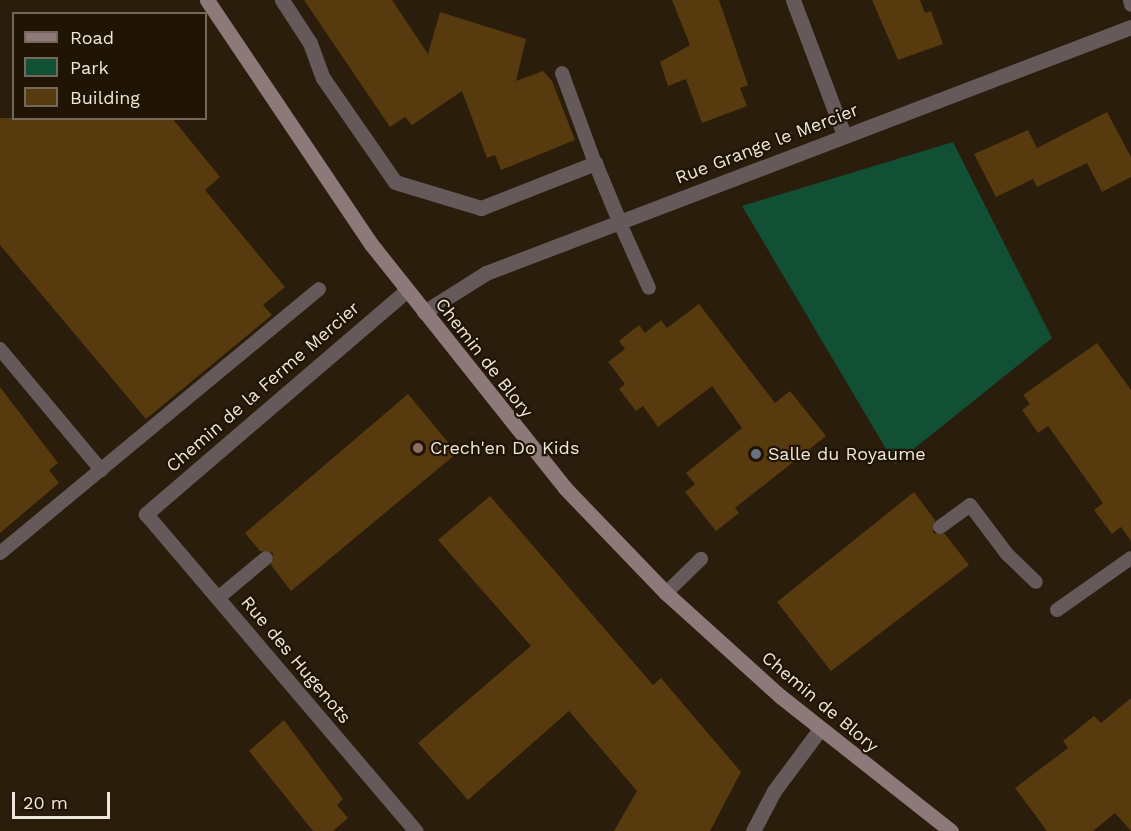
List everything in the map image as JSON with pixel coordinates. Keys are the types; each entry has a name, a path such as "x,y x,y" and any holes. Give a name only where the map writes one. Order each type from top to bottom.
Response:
{"street":[{"name":"Chemin de Blory","path":"207,0 335,194 406,291 565,488 666,592 820,729 951,831"},
{"path":"282,0 310,43 323,78 395,182 481,208 595,163 619,221"},
{"path":"793,0 844,135"},
{"name":"Rue Grange le Mercier","path":"424,312 486,273 1131,27"},
{"name":"Chemin de la Ferme Mercier","path":"146,514 406,291"},
{"name":"Rue des Hugenots","path":"146,514 416,831"},
{"path":"753,831 774,791 820,729"}],"lane":[{"path":"562,73 595,163"},
{"path":"619,221 649,288"},
{"path":"0,553 319,289"},
{"path":"0,349 100,470"},
{"path":"940,527 970,505 1007,554 1036,582"},
{"path":"218,598 266,558"},
{"path":"1057,610 1131,558"},
{"path":"666,592 701,559"}],"green space":[{"path":"953,142 1052,338 895,464 742,206"}],"building":[{"path":"304,0 392,0 428,54 440,12 526,39 516,81 543,71 552,81 575,140 501,170 495,155 487,158 462,91 412,125 405,117 390,127"},
{"path":"672,0 719,0 748,85 740,88 747,106 702,123 686,79 668,86 660,62 690,45"},
{"path":"872,0 920,0 925,13 931,11 943,44 898,60"},
{"path":"1107,112 1131,157 1131,177 1102,192 1087,163 1037,187 1033,179 996,197 974,154 1028,130 1037,148"},
{"path":"0,118 12,118 12,120 174,120 220,177 205,190 285,287 263,305 272,315 146,419 0,245"},
{"path":"699,304 775,403 790,391 826,436 735,508 739,513 716,531 685,492 695,484 686,473 742,428 712,386 658,427 643,406 636,411 619,389 625,384 608,362 625,349 619,341 639,325 645,333 661,320 667,328"},
{"path":"1097,343 1131,390 1131,541 1121,527 1112,534 1094,510 1103,503 1048,426 1038,433 1022,410 1030,404 1023,395"},
{"path":"0,387 58,463 49,470 59,483 0,533"},
{"path":"408,394 457,453 291,591 271,565 273,553 260,551 245,533"},
{"path":"914,492 935,520 933,533 945,534 969,565 831,671 777,602"},
{"path":"490,496 653,685 661,678 741,772 710,831 614,831 637,791 569,711 468,800 418,743 531,646 438,540"},
{"path":"1131,698 1131,831 1115,813 1093,831 1047,831 1015,788 1068,748 1063,741 1094,716 1101,723"},
{"path":"284,720 343,799 337,805 348,818 333,831 313,831 249,751"}],"place":[{"name":"Crech'en Do Kids","path":"418,448"},
{"name":"Salle du Royaume","path":"756,454"}]}
